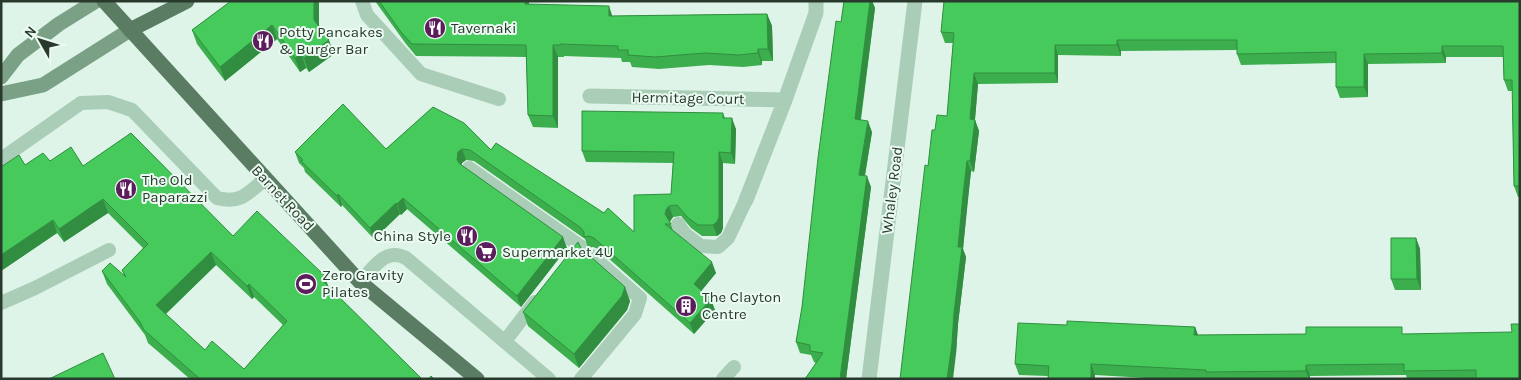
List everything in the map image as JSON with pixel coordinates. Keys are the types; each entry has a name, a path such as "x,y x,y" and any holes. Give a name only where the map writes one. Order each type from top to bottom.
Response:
{"main road":[{"path":"1,77 18,56 59,24 96,1"},
{"name":"Barnet Road","path":"104,1 265,180 360,282 477,379"},
{"path":"1,94 43,85 130,30 188,1"}],"street":[{"path":"746,200 816,13 816,1"},
{"name":"Whaley Road","path":"869,379 916,1"},
{"name":"Hermitage Court","path":"590,96 785,100"}],"lane":[{"path":"362,1 368,15 421,74 499,99"},
{"path":"1,159 81,104 108,102 132,110 217,198 228,200 242,198 265,180"},
{"path":"469,168 580,246 563,268"},
{"path":"678,224 686,234 701,246 718,247 728,238 746,200"},
{"path":"1,302 35,288 110,250"},
{"path":"360,282 387,255 397,253 406,258 549,379"},
{"path":"581,379 635,314 640,298 592,256"},
{"path":"505,341 545,290"},
{"path":"722,379 734,367"}],"building":[{"name":"Potty Pancakes & Burger Bar","path":"231,1 314,1 314,20 329,40 304,58 301,54 295,58 272,25 220,67 192,30"},
{"path":"379,1 525,1 525,4 609,6 609,16 767,14 768,49 758,49 758,53 739,55 705,53 655,57 628,55 628,50 618,50 618,46 553,45 553,116 528,115 526,45 412,44"},
{"path":"844,1 870,1 855,119 868,121 859,175 867,176 840,379 805,379 823,353 810,351 810,345 796,342 802,307 818,158 836,21 841,22"},
{"path":"944,1 1520,1 1520,186 1514,186 1512,80 1504,80 1503,46 1442,46 1442,53 1364,54 1364,87 1336,87 1336,52 1237,54 1237,40 1117,40 1117,45 1055,45 1055,73 974,73 970,119 975,120 970,161 967,161 963,195 958,247 962,247 947,379 900,379 925,165 928,166 932,130 935,130 937,115 947,116 954,33 941,32"},
{"path":"343,104 386,149 433,107 464,123 491,150 496,143 604,213 608,208 634,232 634,195 671,194 674,152 582,151 582,111 723,113 723,118 732,118 731,153 719,152 719,217 717,222 713,225 698,225 687,217 677,205 669,206 665,214 671,224 665,224 712,262 694,284 711,299 690,323 594,238 584,237 584,232 581,228 470,150 462,149 458,152 457,160 460,164 563,237 517,296 403,198 370,228 338,194 337,196 301,161 303,160 295,152"},
{"path":"131,133 233,236 257,211 324,275 321,279 422,379 200,379 144,330 102,271 110,263 126,277 122,270 148,244 103,199 59,229 53,220 1,255 1,167 19,155 25,165 43,153 50,161 71,147 83,166","holes":["211,252 247,286 249,284 287,321 244,369 212,341 205,350 156,305"]},
{"path":"1391,238 1416,238 1417,279 1391,279"},
{"path":"578,242 581,248 625,287 622,296 574,354 523,312"},
{"path":"1067,321 1195,327 1194,335 1306,334 1306,327 1402,327 1402,334 1512,332 1511,324 1520,324 1520,379 1476,379 1476,370 1404,371 1404,364 1306,365 1306,371 1206,372 1206,370 1091,364 1091,379 1048,379 1049,366 1015,364 1018,323 1067,325"},
{"path":"103,353 115,379 49,379"}],"place":[{"name":"Tavernaki","path":"435,28"},
{"name":"Potty Pancakes & Burger Bar","path":"263,41"},
{"name":"The Old Paparazzi","path":"126,189"},
{"name":"China Style","path":"467,236"},
{"name":"Supermarket 4U","path":"486,252"},
{"name":"Zero Gravity Pilates","path":"306,284"},
{"name":"The Clayton Centre","path":"686,306"}]}
